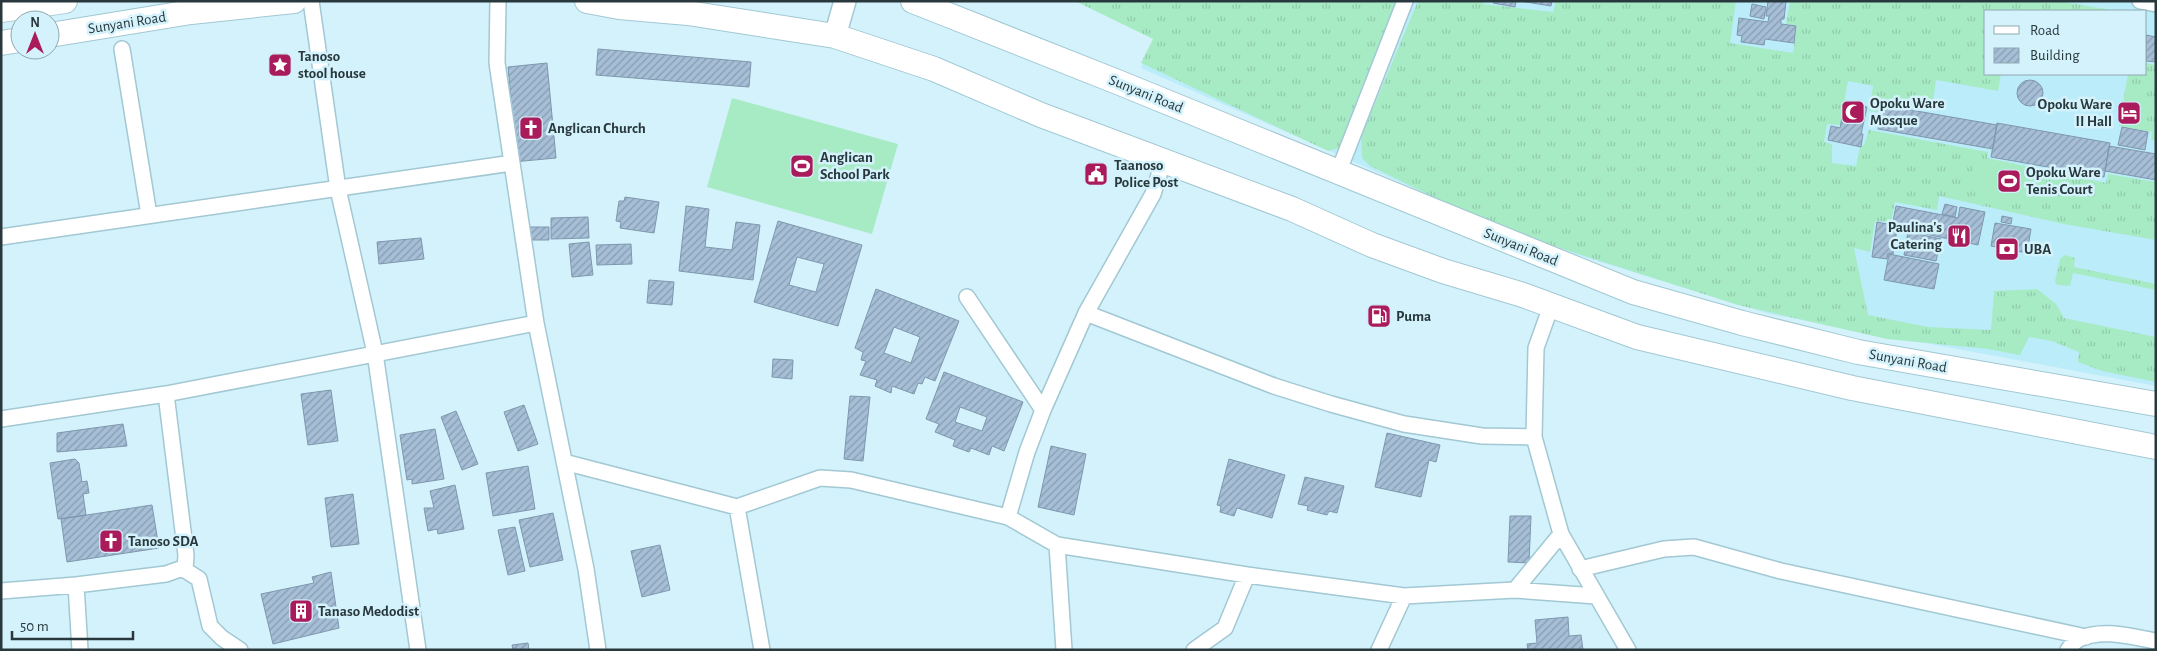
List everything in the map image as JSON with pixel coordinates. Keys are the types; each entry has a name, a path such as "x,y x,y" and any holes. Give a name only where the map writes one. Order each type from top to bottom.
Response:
{"main road":[{"path":"1,10 65,1"},
{"name":"Sunyani Road","path":"60,33 191,12 294,1"},
{"path":"587,1 688,13 835,36 934,69 1041,115 1292,209 1372,245 1443,271 1523,295 1637,337 1852,388 2156,447"},
{"name":"Sunyani Road","path":"919,2 1634,292 1742,323 1858,352 2156,404"}],"street":[{"path":"311,1 338,188 375,353 418,650"},
{"path":"498,1 497,63 536,323 586,569 598,650"},
{"path":"835,36 845,1"},
{"path":"1338,173 1406,1"},
{"path":"2140,1 2156,4"},
{"path":"122,48 149,215"},
{"path":"1008,518 1027,452 1043,410 1086,313 1153,194 1163,162"},
{"path":"1,237 512,163"},
{"path":"967,297 1043,410"},
{"path":"1551,306 1536,348 1534,437 1561,534 1628,650"},
{"path":"1086,313 1274,386 1404,424 1482,436 1534,437"},
{"path":"1,419 166,394 536,323"},
{"path":"166,394 186,555 185,570"},
{"path":"564,462 737,507 820,478 851,480 1008,518 1057,545 1247,575 1404,596 1515,590 1596,596"},
{"path":"737,507 762,650"},
{"path":"1515,590 1561,534"},
{"path":"1057,545 1064,650"},
{"path":"1580,569 1664,549 1694,547 1781,571 2086,637"},
{"path":"1,591 76,585 166,574 180,569 185,570 199,579 210,626 222,638 240,650"},
{"path":"1194,650 1225,628 1247,575"},
{"path":"76,585 80,650"},
{"path":"1379,650 1404,596"},
{"path":"2068,650 2078,639 2115,634 2156,641"}],"shaded area":[{"path":"1079,1 2156,1 2156,386 1770,314 1538,243 1141,68 1156,37"}],"green space":[{"path":"1075,1 1397,1 1340,148 1328,151 1141,63 1153,39"},
{"path":"1418,1 1483,1 1483,4 1553,12 1556,1 1736,1 1730,43 1793,53 1797,26 1786,24 1790,1 2059,1 2111,10 1984,10 1984,75 2001,75 1998,91 1936,80 1932,110 1881,103 1878,112 1869,111 1873,86 1848,81 1840,125 1827,124 1824,142 1832,144 1832,163 1856,166 1860,147 1864,145 1869,130 1988,152 1987,158 2106,183 2108,174 2156,182 2156,240 2064,224 1939,196 1937,210 1895,202 1891,222 1875,221 1870,252 1854,248 1868,315 1928,327 1991,330 1994,291 2037,289 2056,304 2064,318 2156,337 2156,382 2102,371 2078,362 2079,352 2052,341 2029,337 2020,355 1988,349 1887,339 1738,305 1544,243 1454,207 1370,166 1362,158 1361,137"},
{"path":"2147,63 2156,65 2156,141 2151,140 2152,132 2119,126 2128,75 2147,75"},
{"name":"Anglican School Park","path":"732,98 898,144 872,234 707,187"},
{"name":"Opoku Ware Tenis Court","path":"1976,158 2048,172 2042,205 1969,191"},
{"path":"2064,255 2075,258 2074,267 2156,284 2156,290 2073,273 2070,286 2057,285 2055,281 2060,259"}],"building":[{"path":"1494,1 1516,1 1515,7 1493,3"},
{"path":"1520,1 1552,1 1551,6"},
{"path":"1768,1 1786,1 1784,19 1781,19 1781,24 1796,26 1794,43 1765,39 1764,45 1741,42 1742,36 1737,35 1739,18 1768,22 1769,16 1766,16"},
{"path":"1752,4 1766,7 1764,19 1750,16"},
{"path":"2147,35 2156,37 2156,62 2147,61"},
{"path":"598,49 751,62 749,87 596,75"},
{"name":"Anglican Church","path":"547,63 556,158 513,162 507,99 511,98 508,67"},
{"path":"2030,80 2039,84 2043,93 2039,102 2030,106 2021,102 2017,93 2021,84"},
{"path":"1845,102 1867,107 1861,134 1863,134 1861,147 1828,140 1831,126 1840,128"},
{"path":"1882,105 1997,125 1993,149 1878,129"},
{"path":"1997,123 2110,143 2104,177 1991,157"},
{"path":"2122,127 2148,132 2145,150 2118,145"},
{"path":"2109,146 2156,154 2156,180 2105,171"},
{"path":"625,197 659,202 654,233 620,228 621,222 616,221 619,201 624,201"},
{"path":"1945,204 1957,207 1955,217 1942,214"},
{"path":"686,206 709,209 705,247 732,250 736,222 760,225 753,280 679,271"},
{"path":"1896,206 1958,218 1960,207 1985,212 1978,245 1892,227"},
{"path":"2002,216 2012,218 2011,224 2001,222"},
{"path":"588,217 589,238 551,239 551,218"},
{"path":"778,221 862,245 838,326 754,302","holes":["797,257 824,264 816,292 789,285"]},
{"path":"1877,222 1892,225 1891,228 1897,229 1893,254 1888,253 1887,259 1872,257"},
{"path":"1995,223 2031,229 2027,253 1991,246"},
{"path":"529,227 549,227 549,240 529,240"},
{"path":"1908,232 1941,239 1936,261 1904,255"},
{"path":"421,238 424,259 379,264 377,242"},
{"path":"589,242 593,275 572,277 569,244"},
{"path":"631,244 632,264 597,265 596,245"},
{"path":"1889,254 1939,264 1934,289 1884,280"},
{"path":"649,280 674,282 672,305 647,303"},
{"path":"876,289 959,321 935,381 925,377 922,384 918,383 914,394 892,386 891,393 875,386 877,380 860,375 866,361 861,360 863,352 855,348","holes":["894,327 920,337 911,363 884,353"]},
{"path":"773,359 793,360 792,379 772,377"},
{"path":"944,372 1023,402 1004,451 992,446 989,455 971,448 969,452 953,446 955,440 935,432 939,424 926,419","holes":["960,407 987,417 982,431 955,422"]},
{"path":"331,390 338,441 308,445 301,394"},
{"path":"850,396 870,397 863,461 844,459"},
{"path":"524,405 538,444 518,451 504,412"},
{"path":"456,411 478,464 462,470 441,417"},
{"path":"123,424 127,446 57,452 57,433"},
{"path":"435,429 444,479 412,484 412,479 407,480 400,435"},
{"path":"1387,433 1440,445 1436,462 1429,460 1421,497 1375,487"},
{"path":"1051,446 1086,454 1074,515 1038,507"},
{"path":"75,459 79,463 82,482 87,481 89,493 83,494 86,515 58,519 50,463"},
{"path":"1229,459 1285,475 1272,518 1237,508 1234,516 1220,512 1221,506 1217,505"},
{"path":"528,466 535,509 493,516 486,473"},
{"path":"1305,477 1344,486 1337,513 1329,511 1327,515 1307,510 1308,506 1298,504"},
{"path":"455,485 464,529 438,534 437,529 428,531 424,508 434,508 430,491"},
{"path":"353,494 359,544 331,547 325,498"},
{"path":"152,505 159,548 67,562 61,519"},
{"path":"553,513 563,560 530,567 519,520"},
{"path":"1510,516 1531,516 1529,563 1508,562"},
{"path":"515,527 525,571 508,575 498,530"},
{"path":"660,545 670,590 642,597 631,551"},
{"name":"Tanaso Medodist","path":"331,572 339,628 273,644 261,594 314,583 312,577"},
{"path":"1568,617 1569,636 1581,635 1583,650 1528,650 1527,644 1537,643 1535,620"},
{"path":"528,643 529,650 513,650 512,645"}],"place":[{"name":"Tanoso stool house","path":"280,65"},
{"name":"Opoku Ware Mosque","path":"1853,112"},
{"name":"Opoku Ware II Hall","path":"2129,113"},
{"name":"Anglican Church","path":"531,128"},
{"name":"Anglican School Park","path":"802,166"},
{"name":"Taanoso Police Post","path":"1096,174"},
{"name":"Opoku Ware Tenis Court","path":"2009,181"},
{"name":"Paulina's Catering","path":"1959,236"},
{"name":"UBA","path":"2007,249"},
{"name":"Puma","path":"1379,316"},
{"name":"Tanoso SDA","path":"111,541"},
{"name":"Tanaso Medodist","path":"301,611"}]}
